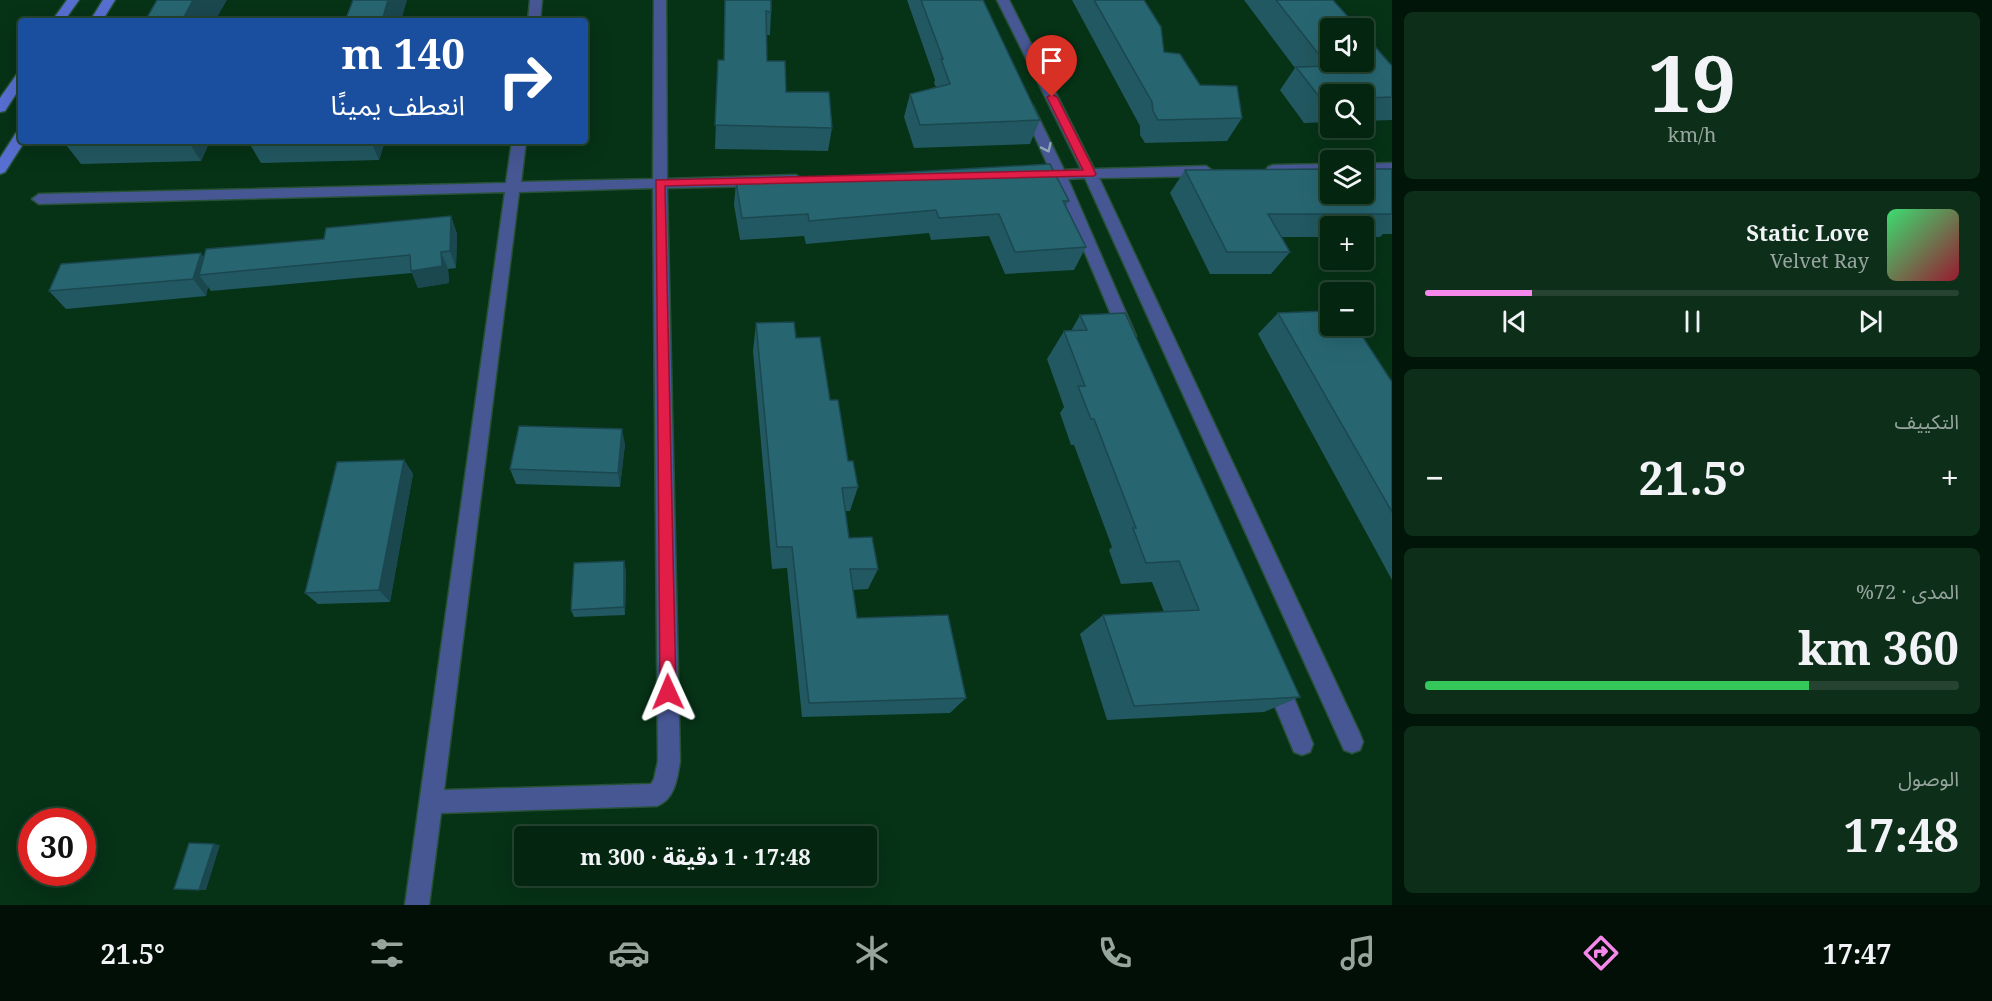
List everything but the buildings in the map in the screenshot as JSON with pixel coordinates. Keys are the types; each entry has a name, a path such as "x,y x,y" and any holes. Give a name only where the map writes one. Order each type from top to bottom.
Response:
{"main road":[{"path":"60,18 73,0"},
{"path":"98,18 109,0"},
{"path":"0,108 18,81"},
{"path":"0,169 18,141"}],"street":[{"path":"534,18 536,0"},
{"path":"430,802 657,795 666,783 669,761 660,183 660,0"},
{"path":"1003,0 1090,174 1352,742"},
{"path":"1020,92 1059,174 1134,350"},
{"path":"417,905 519,144"},
{"path":"1374,168 1392,168"},
{"path":"1262,170 1320,169"},
{"path":"1024,175 1216,171"},
{"path":"39,199 812,179"},
{"path":"1270,667 1302,744"}],"route":[{"path":"668,692 660,183 1090,174 1052,97"}]}
